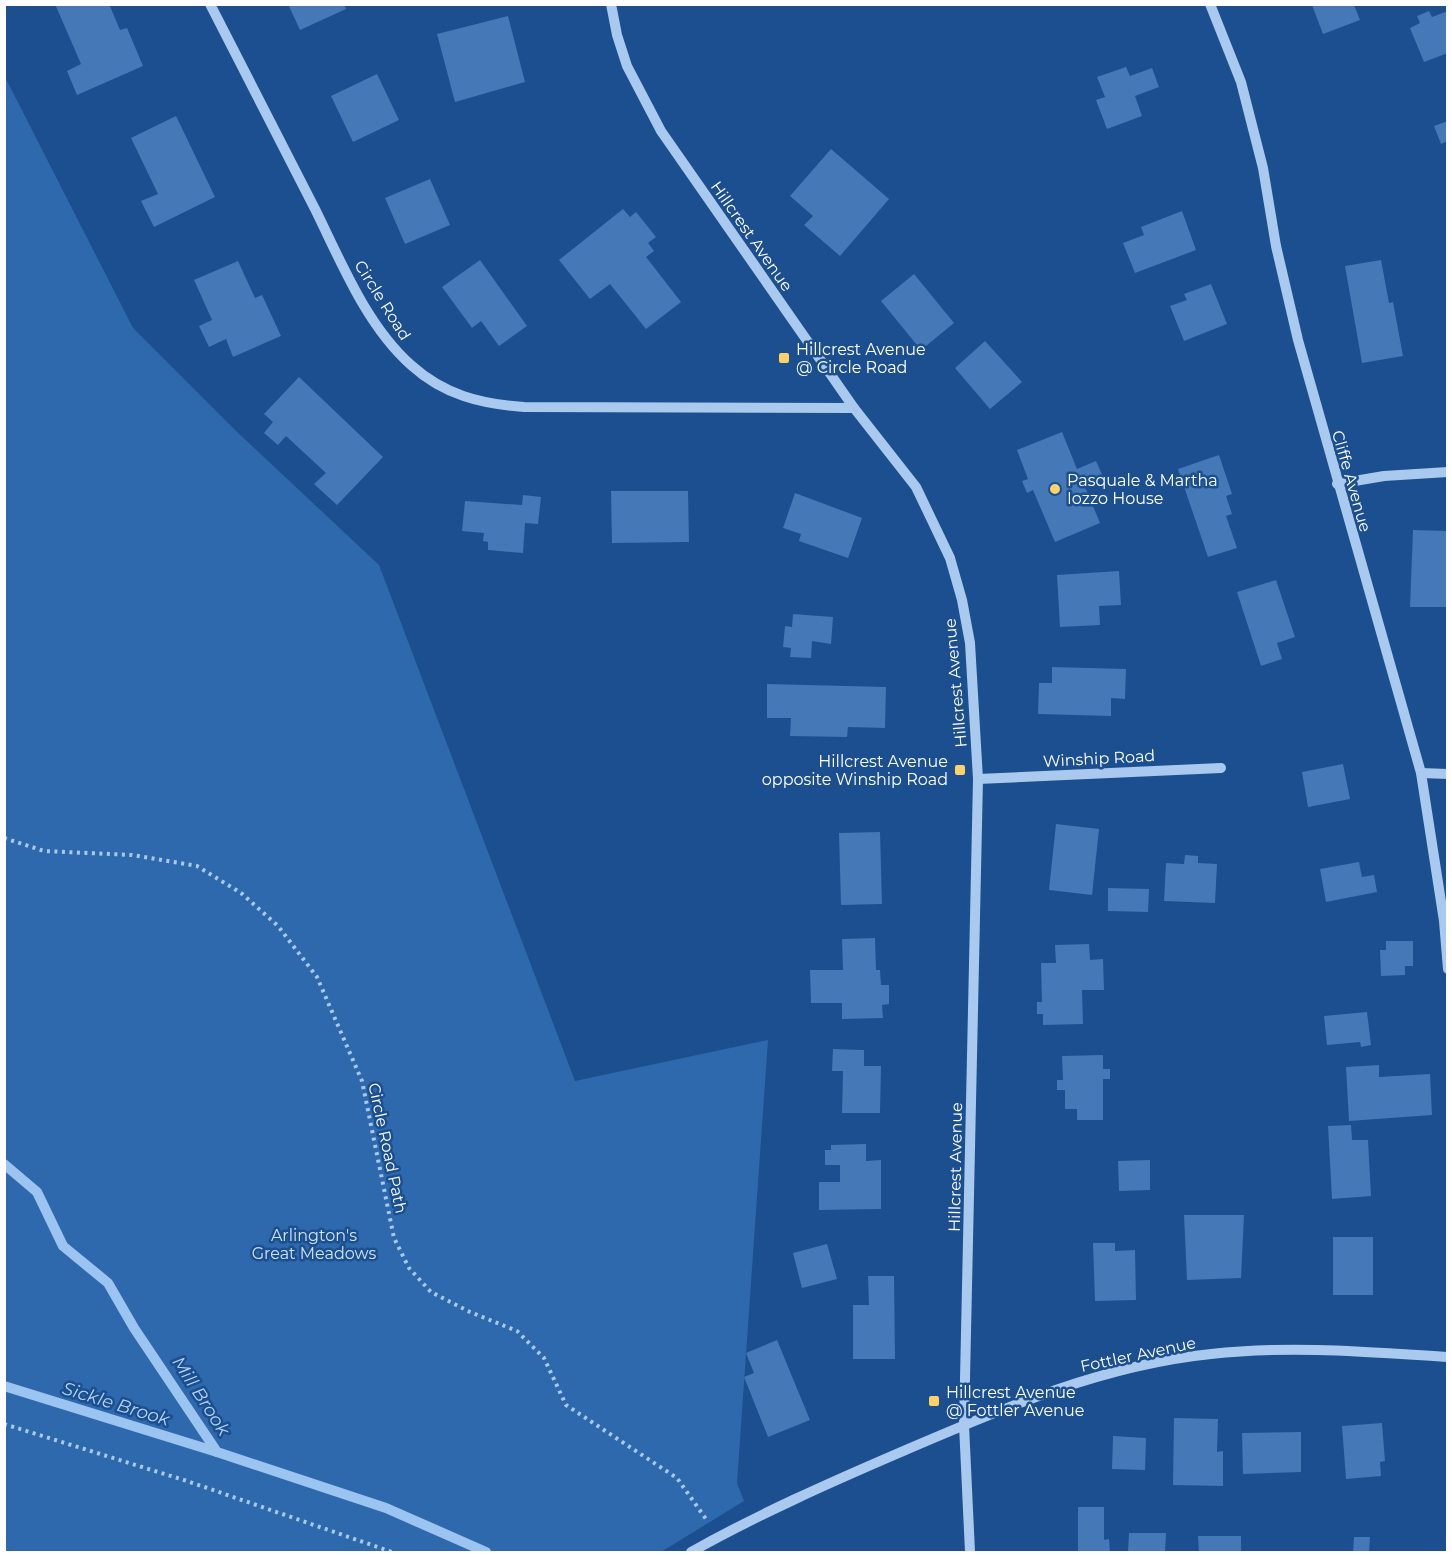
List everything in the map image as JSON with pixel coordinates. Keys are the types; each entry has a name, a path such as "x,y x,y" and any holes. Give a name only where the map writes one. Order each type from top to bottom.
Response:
{"street":[{"name":"Circle Road","path":"210,4 346,271 375,322 393,348 435,383 461,397 490,405 854,408"},
{"name":"Hillcrest Avenue","path":"610,4 616,36 627,66 661,131 854,408 916,487 950,558 962,600 970,643 978,779 964,1425 970,1552"},
{"name":"Cliffe Avenue","path":"1210,4 1241,82 1263,168 1276,246 1298,340 1337,484 1421,773 1444,921 1448,969"},
{"path":"1337,484 1384,476 1448,472"},
{"name":"Winship Road","path":"978,779 1221,768"},
{"path":"1421,773 1448,774"},
{"name":"Fottler Avenue","path":"692,1552 798,1497 1014,1403 1111,1372 1211,1354 1327,1349 1448,1357"}],"path":[{"name":"Circle Road Path","path":"4,838 44,851 132,855 197,866 241,893 278,926 317,977 362,1081 394,1238 409,1268 431,1292 517,1332 544,1358 566,1405 677,1479 718,1537"},
{"path":"4,1424 187,1481 392,1552"}],"green space":[{"name":"Arlington's Great Meadows","path":"4,75 133,328 234,429 379,565 575,1081 768,1040 737,1483 744,1501 661,1552 5,1552"}],"building":[{"path":"55,4 109,4 120,30 127,28 143,66 77,95 67,71 81,64"},
{"path":"288,4 344,4 346,9 300,30"},
{"path":"1312,5 1354,5 1360,20 1323,34"},
{"path":"1429,11 1432,17 1448,11 1448,53 1424,62 1410,28 1420,23 1417,16"},
{"path":"508,16 525,82 455,102 437,34"},
{"path":"1126,67 1130,76 1152,68 1159,87 1135,96 1142,116 1107,129 1096,100 1105,97 1097,77"},
{"path":"377,74 399,120 353,142 331,96"},
{"path":"176,116 215,197 154,227 141,201 158,194 131,138"},
{"path":"1448,121 1448,141 1441,144 1434,126"},
{"path":"831,149 889,199 840,256 804,225 813,216 790,196"},
{"path":"430,179 450,225 405,244 385,198"},
{"path":"623,209 630,217 636,212 656,237 648,243 654,251 646,257 681,302 646,329 610,284 590,299 559,260"},
{"path":"1182,211 1196,250 1135,273 1123,243 1144,235 1141,227"},
{"path":"480,260 527,326 499,346 481,321 472,328 442,287"},
{"path":"1381,260 1389,303 1393,302 1403,356 1362,363 1345,266"},
{"path":"238,261 255,298 262,295 281,336 233,357 226,339 209,347 199,326 212,320 194,280"},
{"path":"914,274 954,323 921,350 881,301"},
{"path":"1211,284 1227,324 1184,341 1170,306 1187,300 1184,294"},
{"path":"985,341 1022,382 990,409 955,368"},
{"path":"299,377 383,457 337,505 314,484 326,473 286,436 278,445 264,433 273,422 264,414"},
{"name":"Pasquale & Martha Iozzo House","path":"1062,432 1077,469 1096,461 1104,479 1085,487 1100,523 1055,542 1033,490 1027,493 1022,481 1028,479 1017,450"},
{"path":"1219,455 1232,494 1226,496 1232,514 1226,516 1237,548 1208,557 1178,469"},
{"path":"611,491 688,491 689,542 612,543"},
{"path":"795,493 862,518 848,558 799,541 801,534 783,528"},
{"path":"523,495 541,497 538,524 525,523 523,553 488,550 488,542 483,541 484,533 462,531 465,501 522,505"},
{"path":"1413,530 1448,531 1448,607 1410,607"},
{"path":"1119,571 1121,605 1099,606 1100,625 1060,627 1057,575"},
{"path":"1276,580 1295,637 1277,643 1282,659 1261,666 1237,592"},
{"path":"793,614 833,617 831,644 812,641 811,658 790,657 791,648 783,647 785,626 792,627"},
{"path":"1052,667 1126,669 1125,699 1111,698 1111,716 1038,714 1039,683 1052,683"},
{"path":"767,684 886,687 885,728 848,727 847,737 790,736 791,718 767,718"},
{"path":"1343,764 1350,799 1308,807 1302,772"},
{"path":"1056,824 1099,829 1092,895 1049,890"},
{"path":"880,832 882,904 841,905 839,833"},
{"path":"1185,855 1198,856 1198,863 1217,864 1215,903 1164,901 1166,863 1184,864"},
{"path":"1359,862 1362,877 1374,875 1377,892 1326,902 1320,869"},
{"path":"1108,888 1149,889 1148,912 1108,911"},
{"path":"875,938 876,970 880,970 881,985 889,985 889,1004 882,1005 883,1018 842,1019 842,1003 811,1003 810,970 843,970 842,939"},
{"path":"1386,941 1413,941 1413,966 1405,966 1405,975 1381,976 1380,950 1386,950"},
{"path":"1089,944 1090,960 1103,959 1104,990 1082,990 1083,1024 1043,1025 1043,1014 1037,1014 1037,1002 1042,1002 1041,963 1056,963 1055,945"},
{"path":"1367,1012 1371,1045 1361,1047 1360,1042 1327,1045 1324,1016"},
{"path":"833,1049 864,1050 864,1066 881,1066 880,1113 842,1113 843,1071 832,1071"},
{"path":"1103,1055 1103,1069 1110,1069 1110,1079 1103,1079 1103,1120 1077,1120 1077,1109 1065,1109 1065,1090 1057,1090 1057,1080 1063,1080 1062,1056"},
{"path":"1379,1065 1379,1077 1430,1074 1432,1115 1349,1121 1346,1067"},
{"path":"1351,1125 1352,1140 1368,1140 1371,1196 1332,1199 1328,1126"},
{"path":"866,1144 866,1161 881,1160 881,1209 819,1210 819,1182 840,1182 840,1165 825,1165 825,1150 831,1150 831,1145"},
{"path":"1150,1160 1150,1190 1119,1191 1118,1161"},
{"path":"1184,1215 1244,1215 1241,1278 1187,1280"},
{"path":"1333,1237 1373,1237 1373,1295 1333,1295"},
{"path":"1093,1243 1115,1243 1115,1251 1135,1250 1136,1300 1095,1301"},
{"path":"827,1244 837,1279 802,1288 793,1253"},
{"path":"868,1276 894,1276 895,1359 853,1359 853,1305 869,1305"},
{"path":"777,1340 810,1420 768,1437 744,1377 754,1373 746,1353"},
{"path":"1174,1418 1218,1419 1217,1452 1223,1451 1223,1486 1173,1485"},
{"path":"1382,1423 1385,1461 1380,1462 1381,1476 1346,1479 1342,1426"},
{"path":"1301,1432 1301,1472 1243,1474 1242,1433"},
{"path":"1113,1436 1146,1438 1145,1470 1112,1469"},
{"path":"1078,1507 1104,1507 1104,1540 1109,1539 1110,1552 1078,1552"},
{"path":"1129,1533 1166,1533 1165,1552 1128,1552"},
{"path":"1198,1536 1241,1536 1241,1552 1199,1552"},
{"path":"1354,1537 1370,1537 1369,1552 1353,1552"}],"waterway":[{"name":"Mill Brook","path":"4,1164 37,1192 63,1246 108,1283 134,1328 217,1452 386,1508 486,1552"},
{"name":"Sickle Brook","path":"4,1386 217,1452"}],"place":[{"name":"Hillcrest Avenue @ Circle Road","path":"784,358"},
{"name":"Pasquale & Martha Iozzo House","path":"1055,489"},
{"name":"Hillcrest Avenue opposite Winship Road","path":"960,770"},
{"name":"Hillcrest Avenue @ Fottler Avenue","path":"934,1401"}]}
